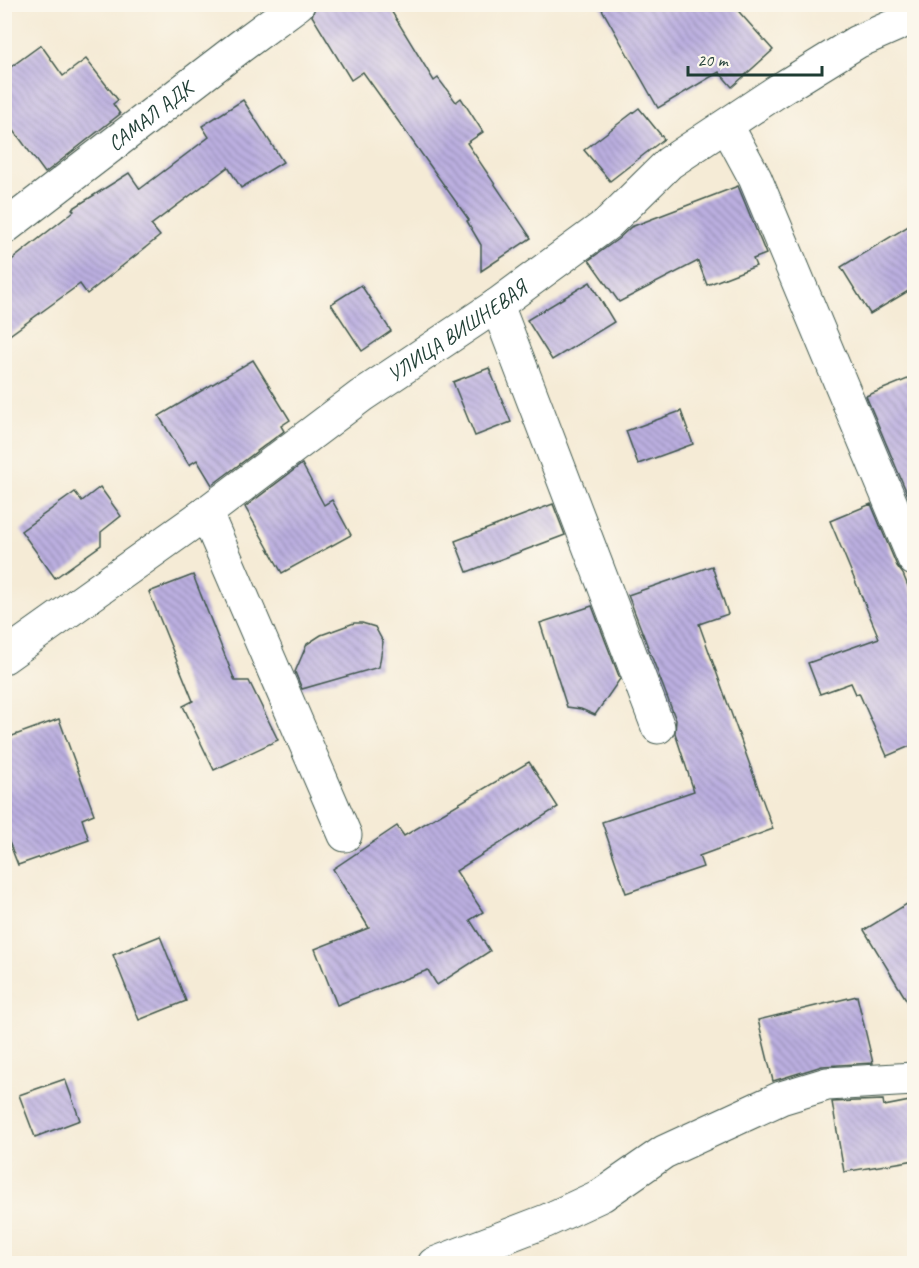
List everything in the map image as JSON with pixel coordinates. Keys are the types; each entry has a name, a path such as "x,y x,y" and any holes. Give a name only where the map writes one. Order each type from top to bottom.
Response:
{"street":[{"name":"САМАЛ АДК","path":"4,228 240,45 298,4"},
{"name":"УЛИЦА ВИШНЕВАЯ","path":"4,657 206,513 362,396 497,305 607,224 669,163 857,42 915,17"},
{"path":"728,126 755,178 915,559"},
{"path":"497,305 658,727"},
{"path":"206,513 345,835"},
{"path":"434,1263 546,1221 602,1195 664,1152 781,1098 827,1084 915,1079"}],"building":[{"path":"316,4 387,4 434,81 438,78 456,102 461,98 483,132 467,143 531,238 481,271 481,245 467,221 469,220 363,72 351,80 312,16"},
{"path":"599,4 732,4 773,50 732,87 719,72 658,108"},
{"path":"41,45 63,76 86,59 118,100 113,104 120,114 45,173 4,117 4,72"},
{"path":"243,100 283,162 241,188 228,167 151,225 160,236 87,294 80,284 4,339 4,266 74,211 72,209 129,173 140,189 209,137 202,126"},
{"path":"639,108 664,139 610,181 584,150"},
{"path":"738,186 766,254 753,259 756,266 707,285 698,261 619,302 589,260 631,227"},
{"path":"915,222 915,287 870,314 841,267"},
{"path":"590,282 614,322 552,360 527,320"},
{"path":"361,285 391,331 362,351 331,304"},
{"path":"253,360 290,420 281,426 284,431 212,485 197,460 189,465 159,416"},
{"path":"489,368 511,422 475,436 453,382"},
{"path":"915,376 915,512 866,396"},
{"path":"681,411 693,444 638,464 626,431"},
{"path":"302,464 324,505 332,500 351,535 282,573 245,507"},
{"path":"100,487 121,516 101,532 101,545 55,578 21,531 75,492 82,501"},
{"path":"553,504 565,535 467,572 455,541"},
{"path":"871,504 915,603 915,744 887,756 859,693 856,694 851,683 820,694 808,663 879,638 830,521"},
{"path":"712,566 728,614 699,624 773,829 699,856 703,867 626,893 602,822 694,791 675,733 676,720 628,595"},
{"path":"193,575 235,681 249,681 278,740 214,770 183,706 193,701 149,592"},
{"path":"592,606 620,679 595,715 581,709 567,707 540,623"},
{"path":"354,623 375,627 383,642 379,667 302,689 295,672 307,644 321,635"},
{"path":"59,719 94,814 82,819 89,840 18,865 4,829 4,739"},
{"path":"529,762 558,807 456,871 483,912 470,920 490,951 437,985 428,970 337,1005 315,949 369,928 333,869 397,826 404,836"},
{"path":"915,899 915,1014 864,930"},
{"path":"160,936 186,1001 139,1020 113,955"},
{"path":"857,996 873,1063 822,1066 773,1081 758,1020"},
{"path":"65,1079 80,1120 35,1137 19,1095"},
{"path":"883,1100 884,1106 915,1100 915,1160 844,1172 832,1102"}]}
